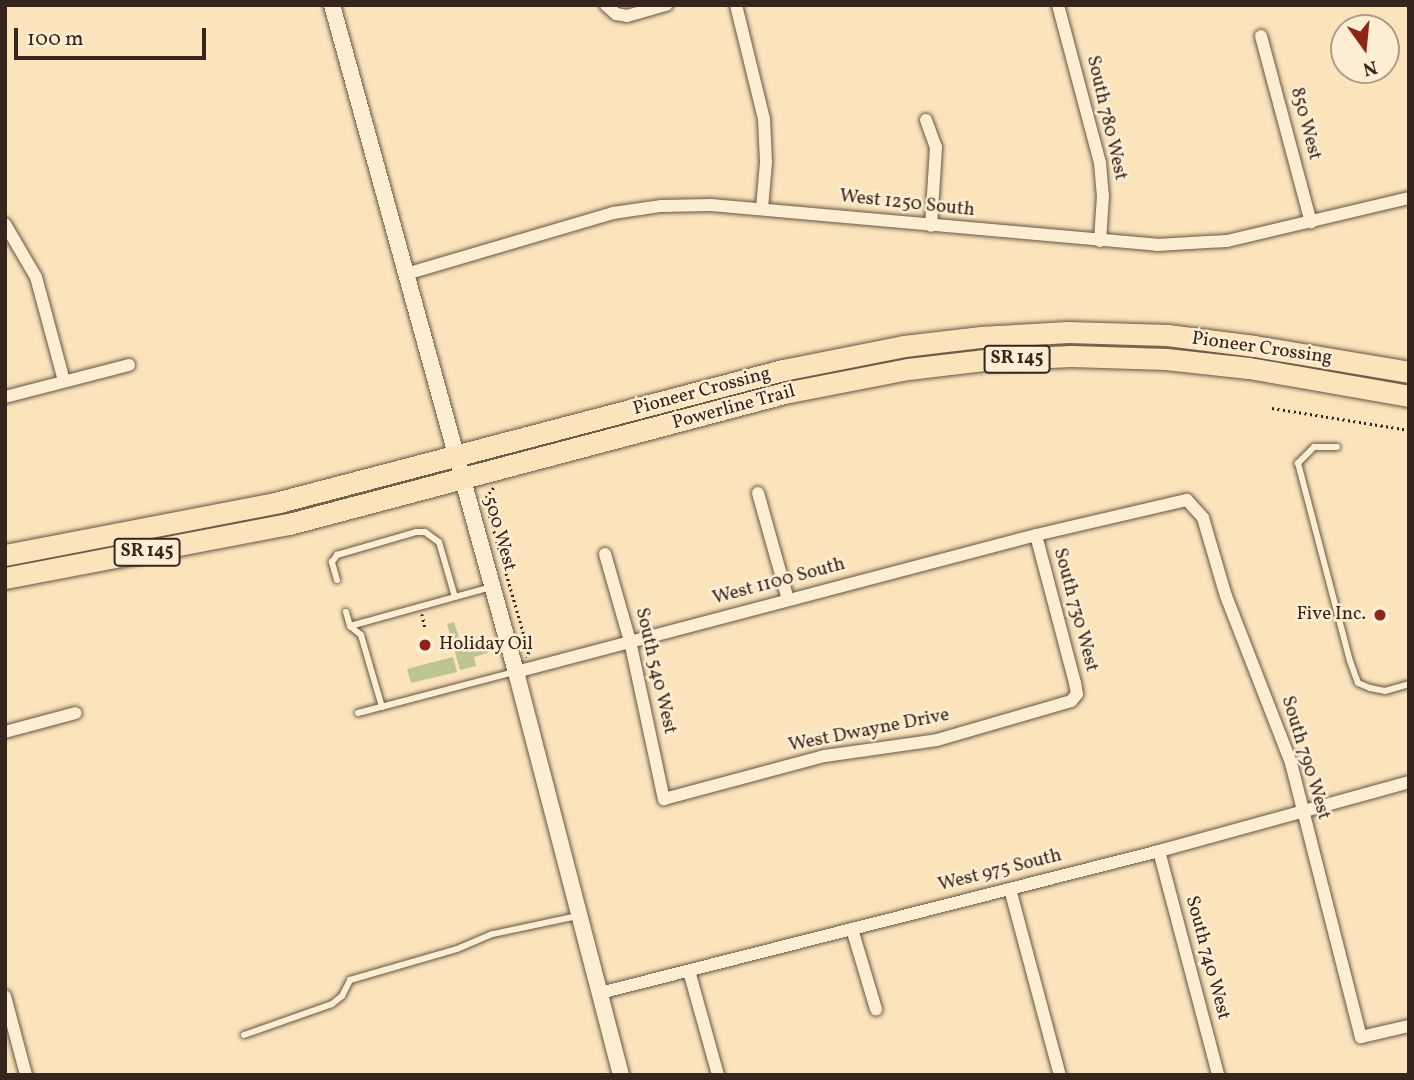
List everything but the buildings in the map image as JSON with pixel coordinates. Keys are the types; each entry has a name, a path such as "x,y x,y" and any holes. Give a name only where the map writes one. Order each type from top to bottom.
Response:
{"highway":[{"name":"Pioneer Crossing","path":"5,555 279,502 456,458 783,370 904,346 981,337 1068,332 1167,335 1254,346 1409,372"},
{"name":"Pioneer Crossing","path":"5,578 277,526 462,480 784,393 908,369 985,360 1071,356 1166,359 1249,368 1409,396"}],"street":[{"name":"500 West","path":"332,5 516,672 621,1075"},
{"path":"606,5 616,14 626,16 666,5"},
{"path":"736,5 764,119 766,162 762,209"},
{"name":"South 780 West","path":"1058,5 1100,163 1104,195 1100,241"},
{"name":"850 West","path":"1261,36 1311,222"},
{"path":"926,120 936,147 931,226"},
{"name":"West 1250 South","path":"406,274 613,213 661,206 762,209 1157,245 1227,241 1409,198"},
{"path":"5,224 36,277 64,381"},
{"path":"5,397 130,365"},
{"path":"758,493 788,600"},
{"name":"West 1100 South","path":"516,672 1035,535 1187,500"},
{"name":"South 790 West","path":"1187,500 1203,518 1226,597 1291,763 1361,1037 1409,1026"},
{"name":"South 730 West","path":"1035,535 1077,694"},
{"name":"South 540 West","path":"605,554 630,641 664,799"},
{"name":"West Dwayne Drive","path":"664,799 825,756 937,740 1062,705 1077,694"},
{"path":"5,732 76,713"},
{"name":"West 975 South","path":"600,993 1159,851 1409,782"},
{"name":"South 740 West","path":"1159,851 1218,1075"},
{"path":"1010,889 1060,1075"},
{"path":"852,929 876,1009"},
{"path":"689,971 718,1075"},
{"path":"5,996 9,1030 26,1075"}],"lane":[{"path":"1337,447 1314,447 1298,463 1350,661 1358,683 1370,688 1385,691 1409,684"},
{"path":"337,580 332,562 337,555 416,532 425,532 439,542 455,597"},
{"path":"350,626 492,587"},
{"path":"346,612 350,626 361,635 382,707"},
{"name":"West 1100 South","path":"359,713 516,672"},
{"path":"244,1035 332,1004 342,996 350,980 457,949 493,934 579,916"}],"path":[{"path":"1272,408 1409,430"},
{"path":"502,484 487,496 529,652"}],"green space":[{"path":"454,622 462,647 485,641 488,653 474,657 476,666 460,670 447,624"},
{"path":"453,657 457,672 411,683 407,669"}],"place":[{"name":"Five Inc.","path":"1380,615"},
{"name":"Holiday Oil","path":"425,645"}]}
